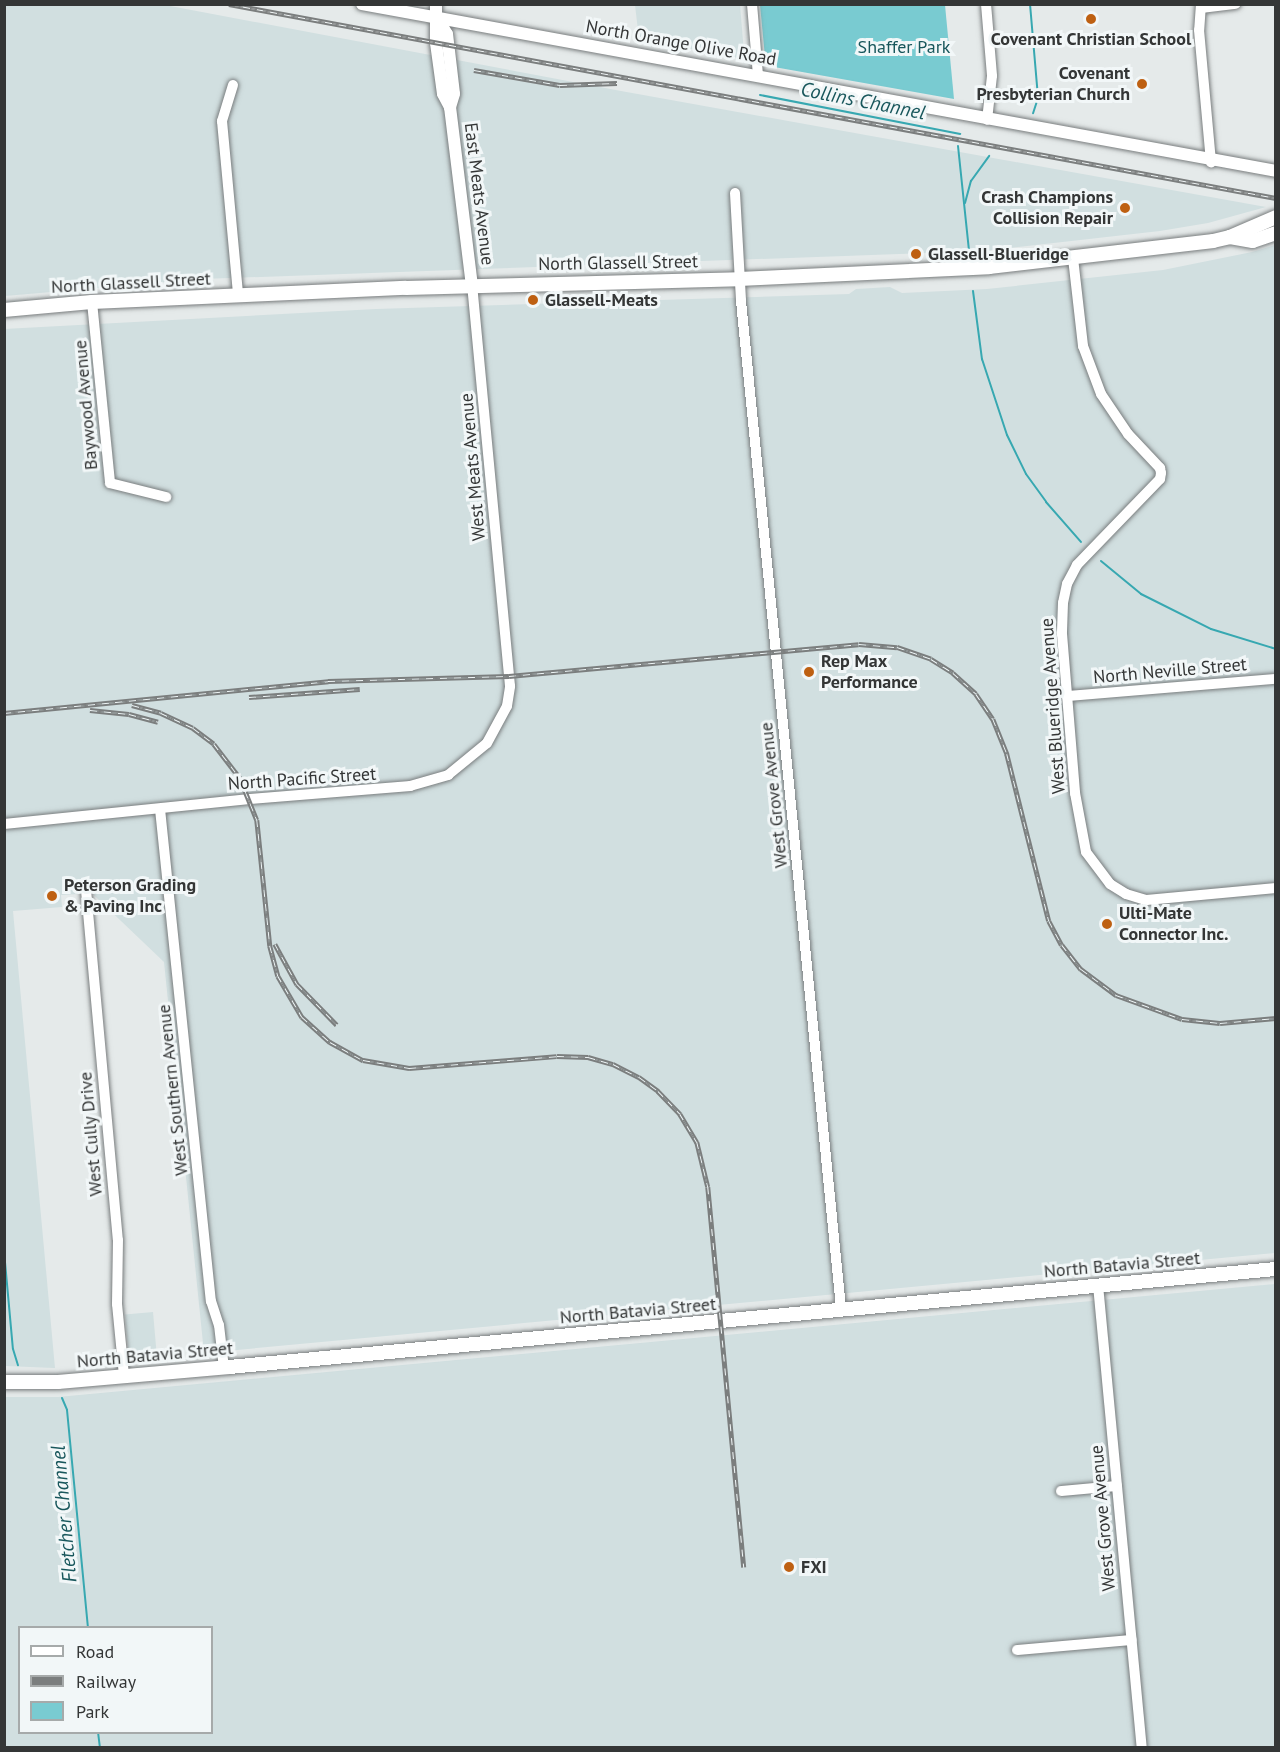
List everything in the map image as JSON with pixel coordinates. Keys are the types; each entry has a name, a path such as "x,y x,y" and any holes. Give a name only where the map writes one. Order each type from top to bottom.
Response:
{"main road":[{"name":"North Glassell Street","path":"1230,237 1247,227 1275,217"},
{"name":"North Glassell Street","path":"4,310 92,302 238,295 472,285 739,279 957,269 1170,248 1230,237 1254,241 1275,233"},
{"name":"North Batavia Street","path":"4,1382 49,1383 224,1368 1275,1269"}],"street":[{"name":"North Orange Olive Road","path":"362,4 437,11 987,120 1211,162 1275,171"},
{"path":"752,4 758,75"},
{"path":"986,4 992,76 987,120"},
{"path":"1211,162 1199,30 1201,6 1236,4"},
{"name":"East Meats Avenue","path":"437,11 447,34 454,94 450,107 472,285"},
{"path":"233,85 222,121 238,295"},
{"name":"West Grove Avenue","path":"735,193 739,279 841,1309"},
{"name":"West Blueridge Avenue","path":"1073,258 1083,346 1101,394 1128,434 1160,468 1161,473 1160,479 1077,565 1067,584 1060,616 1075,793 1086,852 1110,884 1126,894 1146,900 1275,888"},
{"name":"West Meats Avenue","path":"472,285 507,646"},
{"name":"Baywood Avenue","path":"92,302 110,483 166,497"},
{"name":"North Pacific Street","path":"4,824 250,799 387,790 420,784 448,775 487,743 507,706 510,686 507,646"},
{"name":"North Neville Street","path":"1067,696 1275,679"},
{"name":"West Southern Avenue","path":"160,809 211,1302 219,1325 224,1368"},
{"name":"West Cully Drive","path":"86,890 118,1240 117,1304 124,1376"},
{"name":"West Grove Avenue","path":"1098,1285 1142,1748"},
{"path":"1062,1491 1117,1486"},
{"path":"1017,1650 1132,1640"}],"shaded area":[{"path":"5,5 165,5 621,91 1266,207 1208,223 1160,231 983,251 202,279 5,296"},
{"path":"635,5 740,5 744,53 737,58 639,39"},
{"path":"1275,245 1275,1253 204,1353 164,962 78,880 79,894 61,895 62,907 13,911 55,1368 5,1366 4,329 376,309 849,294 856,289 890,287 902,293 987,289 1163,270 1252,252"},
{"path":"1275,1284 1275,1747 5,1747 4,1397 58,1397"},
{"path":"153,1312 157,1358 129,1360 125,1314"}],"green space":[{"name":"Shaffer Park","path":"760,5 945,5 954,99 774,67 765,57"}],"waterway":[{"path":"1030,4 1038,98 1033,113"},
{"name":"Collins Channel","path":"760,95 960,134"},
{"name":"Collins Channel","path":"958,146 969,251"},
{"path":"965,203 971,181 989,156"},
{"name":"Collins Channel","path":"973,291 982,359 1007,435 1026,474 1046,502 1081,542"},
{"name":"Collins Channel","path":"1101,561 1141,594 1211,629 1276,649"},
{"name":"Fletcher Channel","path":"4,1251 13,1349 18,1365"},
{"name":"Fletcher Channel","path":"62,1398 67,1410 88,1626"},
{"name":"Fletcher Channel","path":"98,1734 100,1748"}],"railway":[{"path":"229,4 1276,198"},
{"path":"474,70 560,85 617,83"},
{"path":"4,713 328,681 509,676 859,644 897,647 931,659 953,673 976,694 993,719 1007,754 1049,921 1062,945 1081,969 1116,995 1182,1019 1220,1023 1276,1018"},
{"path":"249,697 360,689"},
{"path":"132,705 161,713 193,728 214,744 240,778 257,820 270,946 278,976 302,1017 330,1042 363,1060 409,1068 557,1056 588,1057 613,1064 639,1077 658,1091 680,1114 697,1142 708,1187 744,1567"},
{"path":"90,710 129,714 158,722"},
{"path":"275,944 297,984 337,1025"}],"place":[{"name":"Covenant Christian School","path":"1091,19"},
{"name":"Covenant Presbyterian Church","path":"1142,84"},
{"name":"Crash Champions Collision Repair","path":"1125,208"},
{"name":"Glassell-Blueridge","path":"916,254"},
{"name":"Glassell-Meats","path":"533,300"},
{"name":"Rep Max Performance","path":"809,672"},
{"name":"Peterson Grading & Paving Inc","path":"52,896"},
{"name":"Ulti-Mate Connector Inc.","path":"1107,924"},
{"name":"FXI","path":"789,1567"}]}
